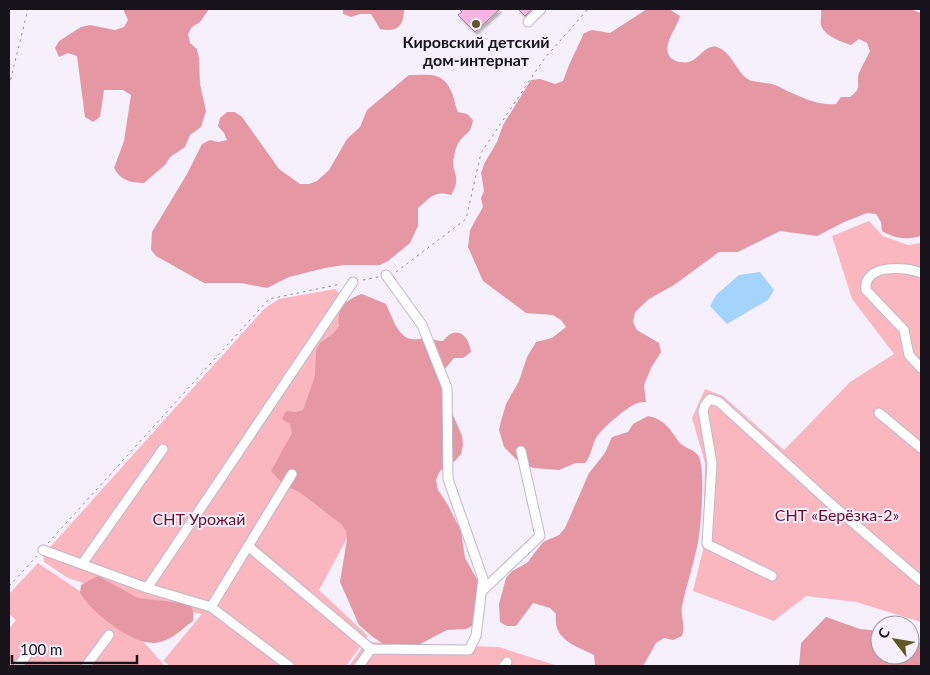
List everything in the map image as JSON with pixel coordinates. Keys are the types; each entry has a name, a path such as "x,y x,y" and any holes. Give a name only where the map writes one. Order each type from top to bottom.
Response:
{"lane":[{"path":"528,22 541,9"},
{"path":"921,273 887,268 870,275 865,283 866,290 904,330 909,355 921,368"},
{"path":"248,546 371,649 469,650 476,636 483,580 448,479 448,388 422,325 386,275"},
{"path":"147,588 353,282"},
{"path":"772,576 707,544 712,463 703,411 710,399 719,402 830,504 921,581"},
{"path":"879,413 921,448"},
{"path":"82,564 163,449"},
{"path":"482,591 540,536 521,451"},
{"path":"210,607 292,474"},
{"path":"43,550 147,588 210,607 289,666"},
{"path":"86,666 109,635"},
{"path":"359,666 371,649"},
{"path":"18,666 30,651"}],"path":[{"path":"9,86 28,9"},
{"path":"9,586 269,299 395,274 466,219 481,153 544,59 588,9"}],"green space":[{"name":"СНТ «Берёзка-2»","path":"869,221 883,236 908,245 921,243 921,622 920,615 898,615 856,602 806,596 774,621 693,591 703,550 705,463 692,418 705,389 723,396 784,450 850,382 894,354 852,299 832,236"},
{"name":"СНТ Урожай","path":"335,289 352,307 352,529 319,590 368,636 346,666 170,666 163,661 202,614 139,601 68,578 44,562 43,555 265,308 279,299"},
{"path":"38,563 126,622 165,666 9,666 9,629 16,620 9,614 9,594"},
{"path":"366,642 499,647 558,666 349,666"}],"shaded area":[{"path":"123,9 209,9 188,34 190,43 197,49 199,58 200,84 206,111 201,127 190,135 185,147 170,157 165,165 144,183 126,180 114,168 124,141 131,95 123,90 104,90 100,117 93,122 85,117 77,56 68,53 59,57 55,48 59,41 81,27 90,25 115,30 124,27 128,20"},
{"path":"343,9 404,9 404,15 398,27 386,30 380,29 371,14 360,14 351,17 343,14"},
{"path":"647,9 669,9 680,16 667,48 668,54 674,60 680,62 692,61 708,48 717,47 726,52 742,74 749,80 775,85 808,100 831,104 836,104 841,97 850,97 857,90 859,73 870,51 867,43 859,39 851,45 834,38 826,32 821,25 821,9 910,9 921,13 921,236 901,238 887,234 882,231 881,222 876,214 867,213 817,236 780,231 738,252 719,252 674,285 649,299 635,312 633,322 637,330 659,343 661,352 651,368 644,385 646,402 638,403 628,408 603,429 596,438 585,463 576,463 559,470 533,468 517,460 504,447 499,430 501,421 506,404 519,381 527,357 536,342 552,338 566,327 561,320 553,315 526,313 483,281 468,247 470,230 483,207 481,198 484,191 481,173 497,142 503,125 531,80 540,79 555,84 563,81 584,33 592,30 610,33"},
{"path":"409,75 429,75 440,78 448,86 458,112 467,114 473,120 470,130 459,142 456,150 453,162 456,183 451,195 436,194 418,208 418,226 410,243 388,261 380,265 344,265 325,268 289,277 267,288 241,283 204,283 156,256 151,250 152,232 187,174 202,144 210,140 218,142 227,140 218,126 220,118 227,112 235,112 242,117 279,169 300,184 309,184 317,181 329,170 347,139 360,127 367,110"},
{"path":"362,294 386,304 399,330 406,337 443,341 453,333 457,333 461,334 468,341 471,352 463,358 454,358 443,371 442,389 462,436 463,445 461,454 455,461 440,471 436,480 438,490 461,531 465,558 478,581 484,598 476,624 466,629 447,630 405,652 388,647 359,625 340,582 347,539 346,531 341,524 301,493 284,485 271,471 292,433 290,424 282,419 286,411 295,412 303,410 315,376 316,351 320,343 334,333 339,326 339,315 343,306 351,299"},
{"path":"648,416 658,419 666,425 681,444 698,455 702,472 699,539 682,606 683,632 682,636 673,640 664,638 656,643 643,666 595,666 594,655 561,636 556,623 556,614 550,608 533,603 516,626 507,626 500,622 499,604 506,578 512,571 527,563 543,542 559,535 565,528 589,473 605,453 612,437 628,432 633,424"},
{"path":"98,576 138,598 190,604 193,612 193,621 165,641 150,643 127,635 104,619 80,593 81,585"},
{"path":"826,617 860,629 870,630 870,665 920,665 920,642 921,666 799,666 801,643"}],"water":[{"path":"760,272 774,290 768,300 727,324 710,306 716,295 739,275"}],"building":[{"name":"Кировский детский дом-интернат","path":"459,9 500,9 475,32 458,15 462,12"},
{"name":"Кировский детский дом-интернат","path":"518,9 532,9 525,16"}],"place":[{"name":"Кировский детский дом-интернат","path":"476,24"}]}
